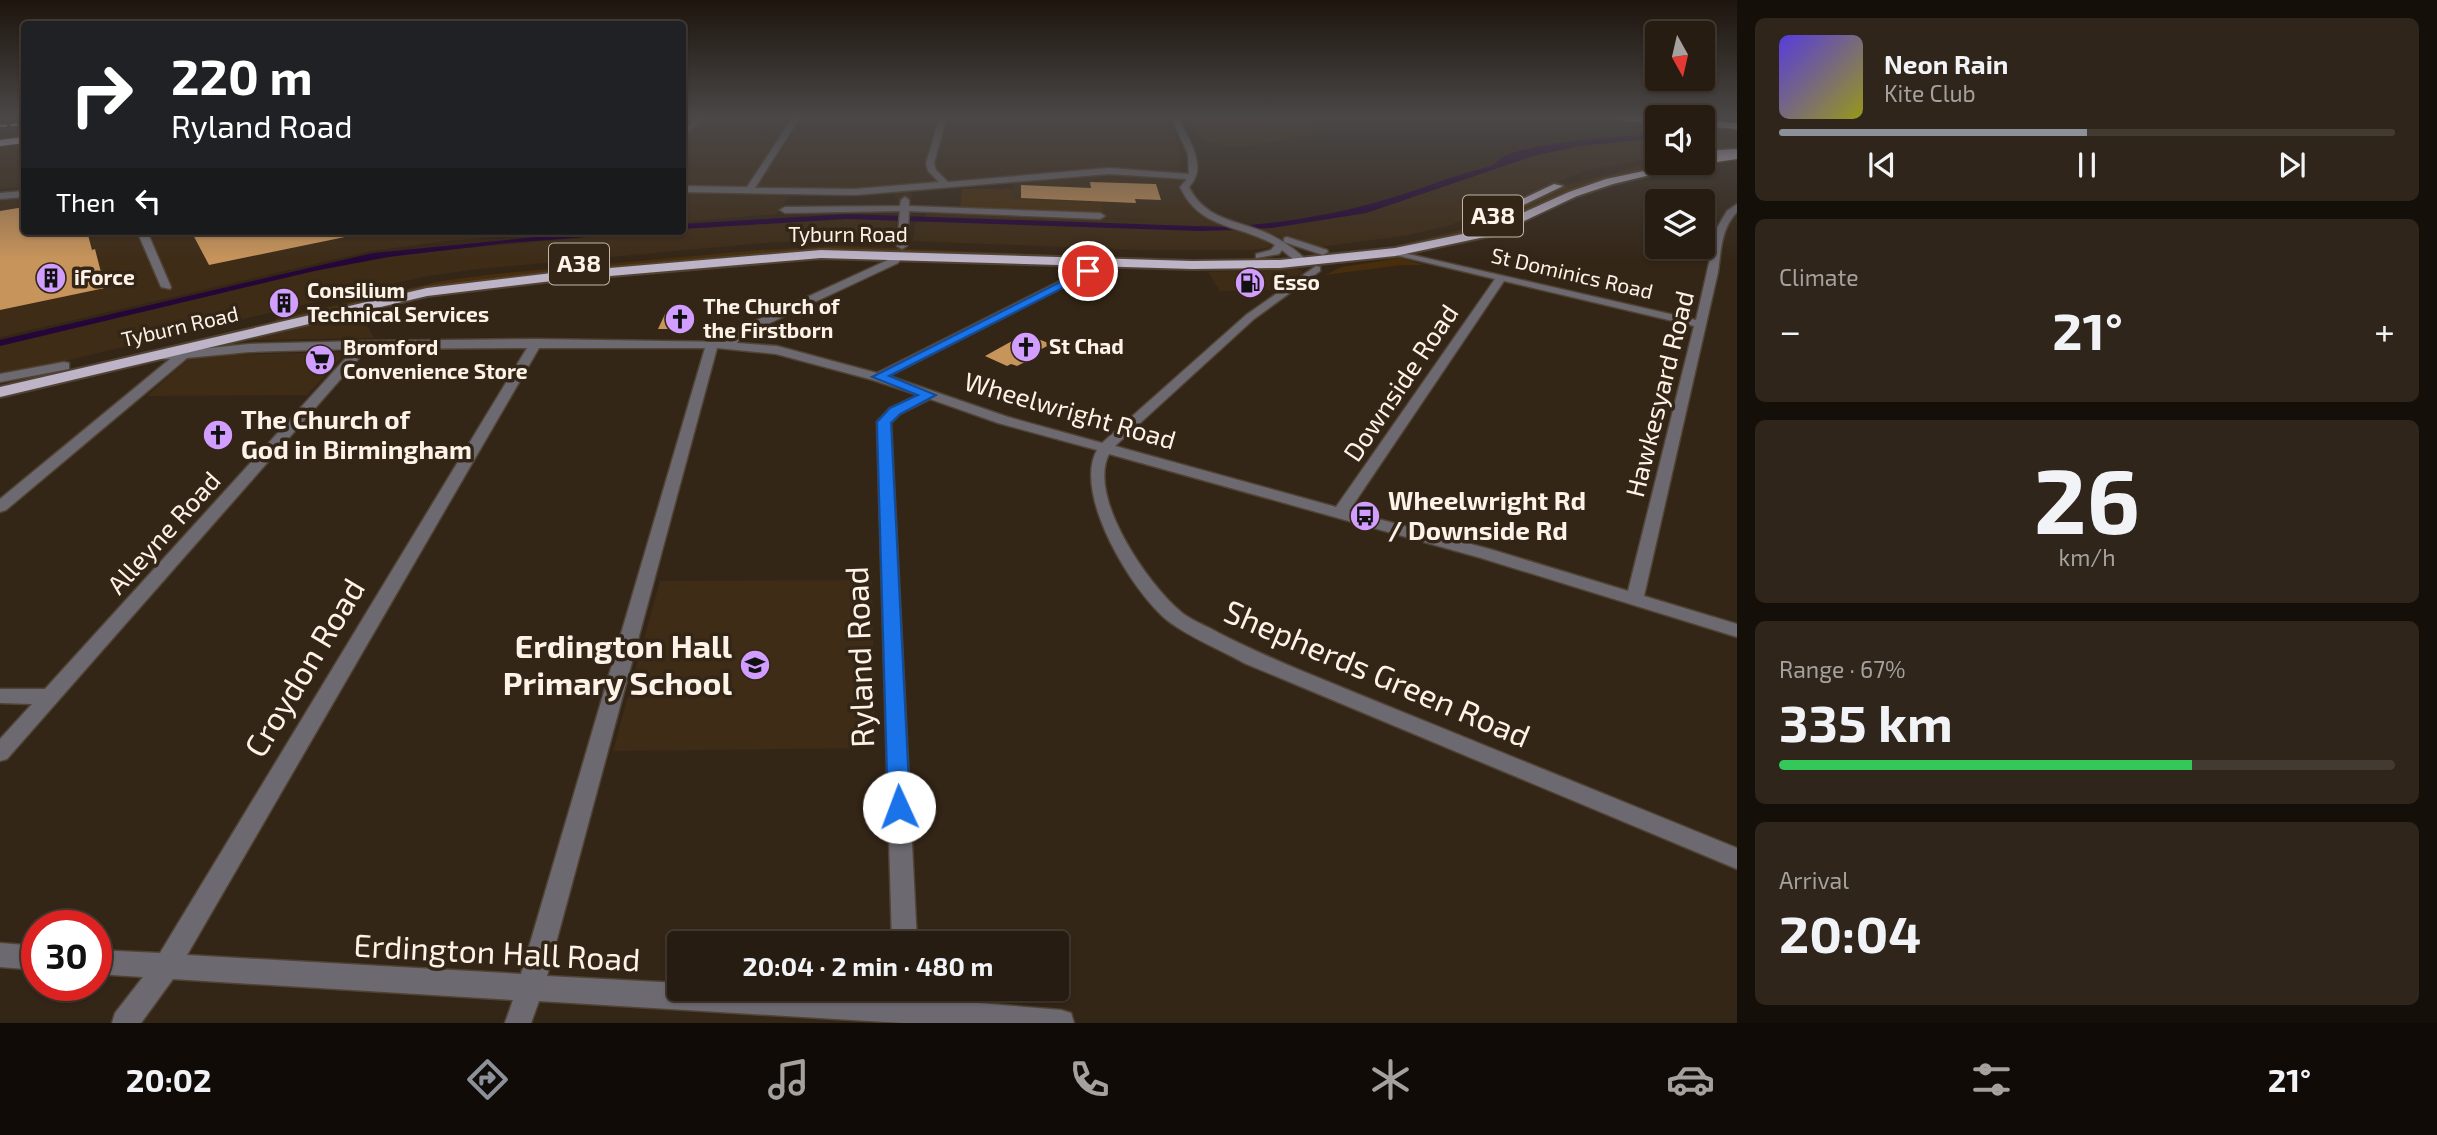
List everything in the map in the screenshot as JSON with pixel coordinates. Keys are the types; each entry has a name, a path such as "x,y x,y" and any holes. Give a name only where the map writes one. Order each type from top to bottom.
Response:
{"highway":[{"name":"Tyburn Road","path":"0,380 246,322 461,276 757,247 1309,259 1423,238 1490,218 1563,184 1638,165"},
{"name":"Tyburn Road","path":"0,390 190,349 243,333 427,292 757,257 900,251 1088,263 1192,265 1395,252 1490,232 1573,194 1610,181 1645,174"},
{"path":"64,366 171,345 190,349"}],"street":[{"path":"748,191 765,165"},
{"path":"930,165 932,171 948,186"},
{"path":"1195,165 1192,180 1197,198 1206,209 1268,234 1309,259"},
{"path":"686,189 855,192 1109,171 1192,180"},
{"path":"1192,180 1184,187 1189,202 1201,212 1268,234"},
{"path":"730,345 735,335 894,261 900,251 906,189"},
{"path":"0,195 21,193"},
{"name":"Hawkesyard Road","path":"1634,597 1718,238 1726,218 1737,207"},
{"path":"785,210 1100,216"},
{"path":"144,235 166,287"},
{"path":"1284,242 1309,259"},
{"path":"1260,256 1275,252 1284,242"},
{"name":"St Dominics Road","path":"1395,252 1700,324"},
{"path":"1106,447 1251,317 1309,259"},
{"path":"878,377 1088,271 1088,263"},
{"name":"Downside Road","path":"1339,514 1501,278"},
{"path":"231,346 234,338 243,333"},
{"name":"Wheelwright Road","path":"190,349 536,343 712,344 798,354 878,377 1003,420 1634,597 1737,631"},
{"name":"Croydon Road","path":"125,1023 166,967 536,343"},
{"path":"518,1023 530,989 712,344"},
{"name":"Alleyne Road","path":"0,752 364,345"},
{"name":"Wheelwright Road","path":"190,349 231,346 249,348"},
{"path":"0,507 190,349"},
{"name":"Ryland Road","path":"904,931 884,422 895,411 929,395"},
{"name":"Shepherds Green Road","path":"1106,447 1098,463 1097,481 1111,529 1119,545 1164,607 1189,626 1264,664 1737,859"},
{"path":"0,695 50,697"},
{"path":"0,955 21,957"},
{"name":"Erdington Hall Road","path":"112,963 530,989 667,993"},
{"name":"Erdington Hall Road","path":"919,1001 1061,1023"}],"shaded area":[{"path":"0,165 21,165 21,187 0,189"},
{"path":"686,165 1180,165 1183,187 1189,202 1211,217 1236,226 1199,225 1201,231 1241,231 1266,241 1271,247 1253,250 1142,250 913,241 916,221 925,222 927,212 1197,222 1104,218 1100,202 1012,199 1013,183 912,192 911,201 898,201 894,194 790,195 777,214 686,222"},
{"path":"1493,165 1507,165 1366,213 1272,228 1201,231 846,219 686,229 686,224 848,214 1222,227 1322,215 1381,201"},
{"path":"1507,165 1616,165 1582,172 1447,226 1410,235 1319,247 1287,240 1260,229 1366,213"},
{"path":"1645,165 1645,170 1600,179 1491,226 1401,244 1485,224 1567,185"},
{"path":"962,189 1012,189 1013,199 1101,202 1104,215 960,209"},
{"path":"21,197 21,235 522,235 371,251 0,337 0,200"},
{"path":"903,219 896,220 895,242 775,242 477,269 422,277 64,361 0,373 0,346 314,271 404,254 612,235 686,235 686,228 810,220"},
{"path":"558,235 611,235 507,243 388,257 314,271 0,346 0,340 373,253"},
{"path":"837,246 1207,261 1087,262 837,250 779,253 449,285 276,322 275,319 442,281 495,274 760,250"},
{"path":"1400,258 1424,265 1402,265 1325,275 1342,267"},
{"name":"Esso","path":"1298,269 1303,272 1273,290 1220,291 1208,272"},
{"path":"360,313 374,338 247,340 262,335"},
{"path":"342,353 341,358 307,395 147,396 192,356"},
{"name":"Erdington Hall Primary School","path":"872,580 875,748 613,751 660,581"}],"building":[{"path":"1090,182 1156,184 1161,200 1135,199 1136,203 1021,198 1021,185 1091,188"},
{"name":"iForce","path":"21,208 21,235 88,235 92,250 95,249 105,288 0,310 0,211"},
{"path":"193,235 345,235 345,237 209,265"},
{"name":"The Church of the Firstborn","path":"665,314 689,314 683,329 658,329"},
{"name":"St Chad","path":"1025,334 1051,344 1032,354 1037,356 1017,366 1007,366 985,356"}],"place":[{"name":"iForce","path":"51,278"},
{"name":"Esso","path":"1250,283"},
{"name":"Consilium Technical Services","path":"284,303"},
{"name":"The Church of the Firstborn","path":"680,319"},
{"name":"St Chad","path":"1026,347"},
{"name":"Bromford Convenience Store","path":"320,360"},
{"name":"The Church of God in Birmingham","path":"218,435"},
{"name":"Wheelwright Rd / Downside Rd","path":"1365,516"},
{"name":"Erdington Hall Primary School","path":"755,665"}],"route":[{"path":"899,807 884,422 886,417 895,411 929,395 878,377 1088,271"}]}
